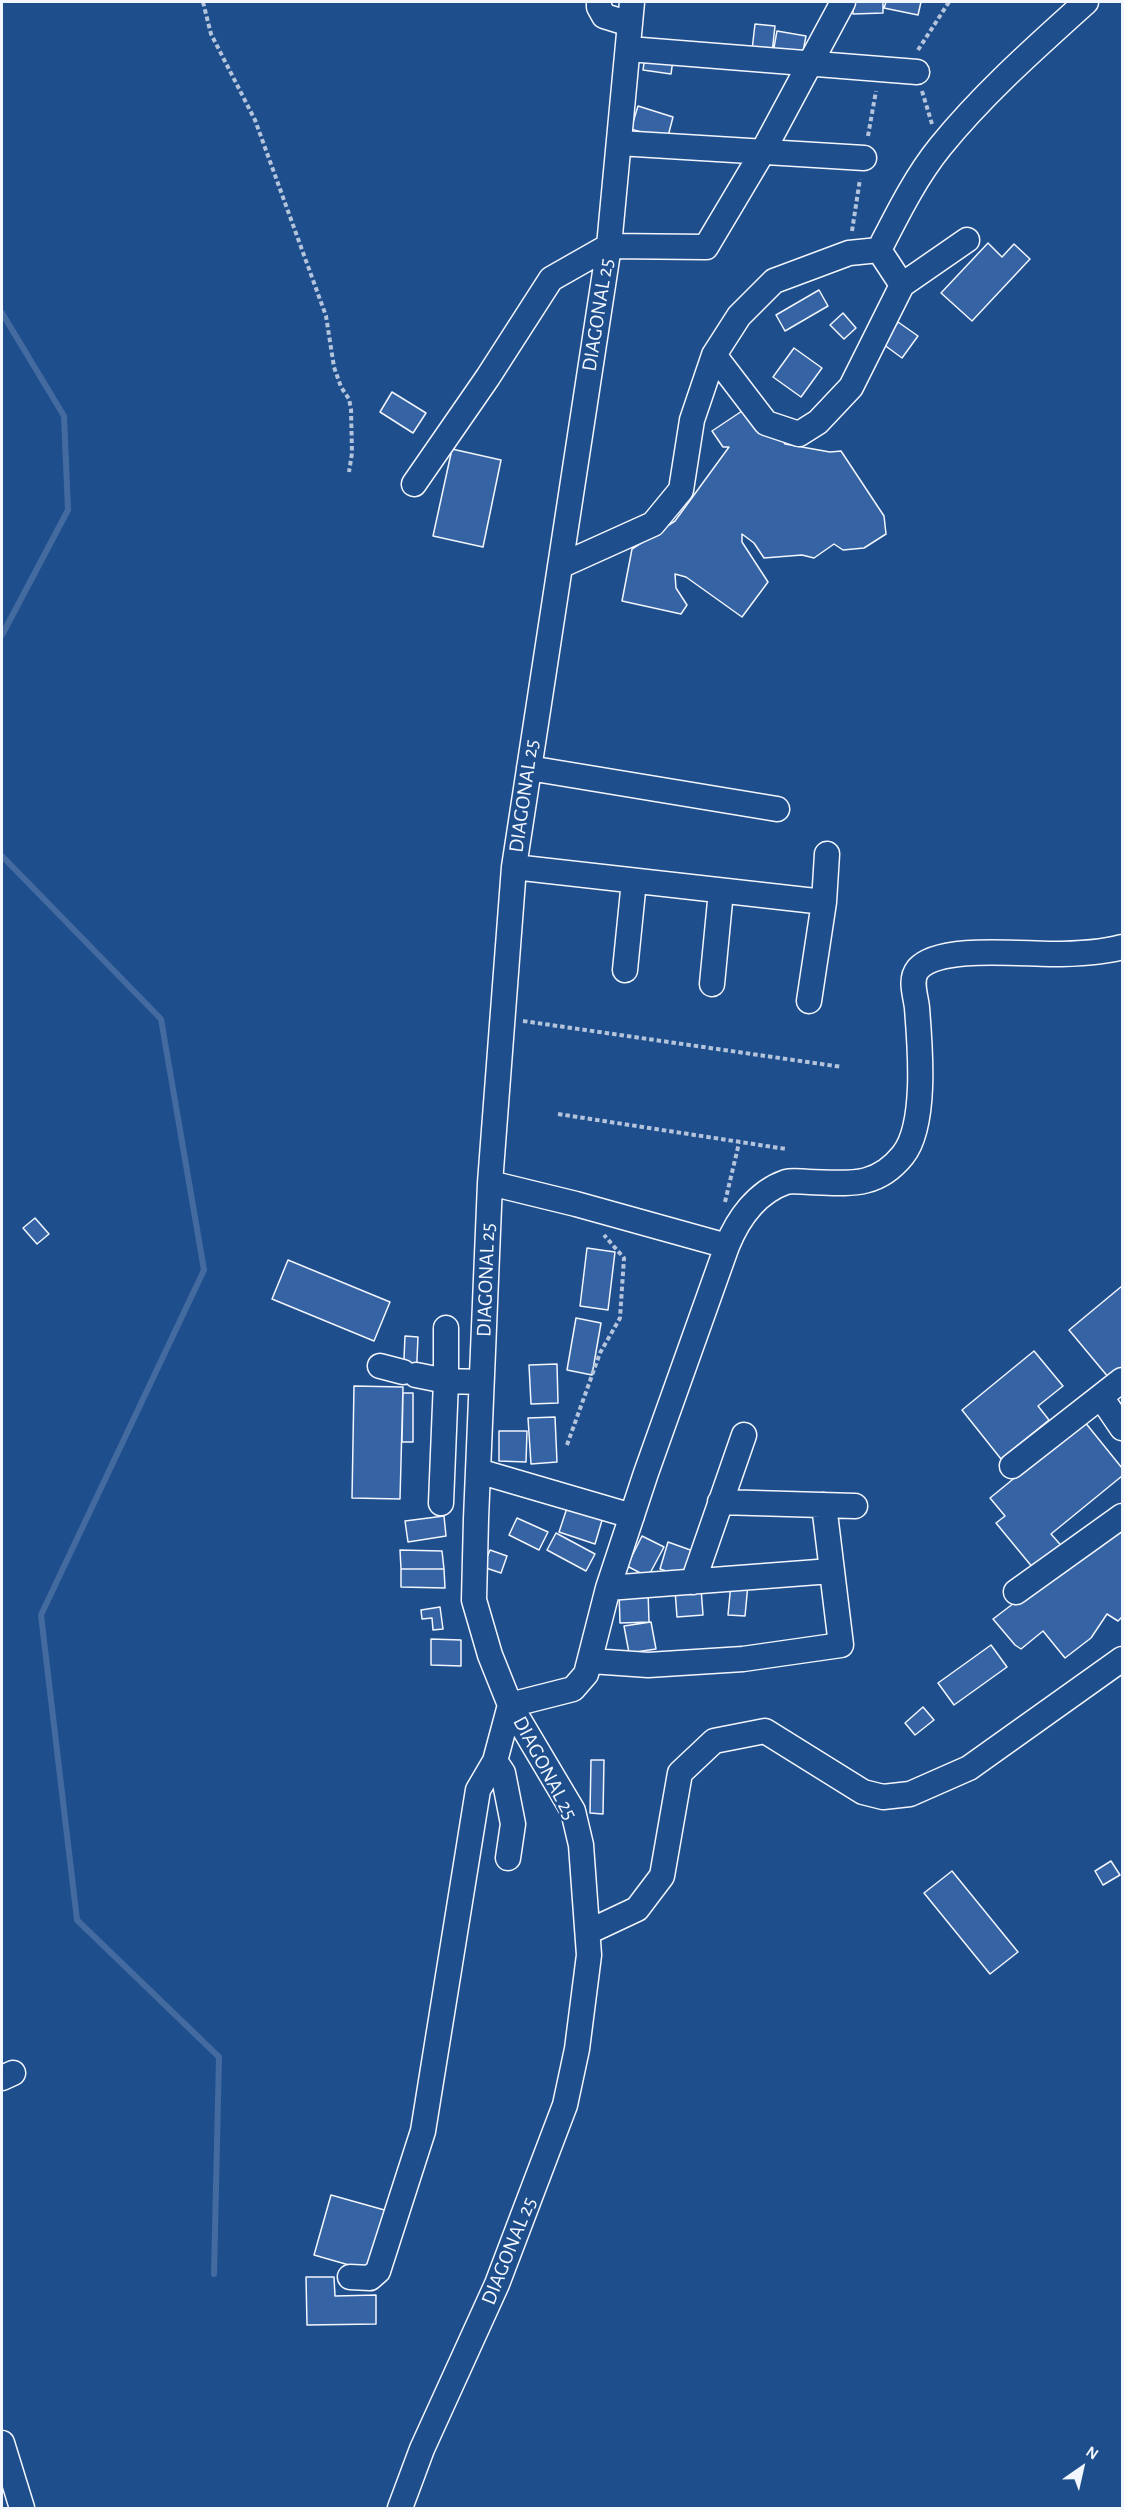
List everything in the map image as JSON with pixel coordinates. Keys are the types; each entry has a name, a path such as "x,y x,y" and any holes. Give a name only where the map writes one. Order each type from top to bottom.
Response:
{"street":[{"path":"599,2 604,16 631,13"},
{"path":"414,484 488,377 551,279 609,246 706,247 762,153 843,2"},
{"path":"879,250 905,201 939,148 1014,67 1086,2"},
{"name":"DIAGONAL 25","path":"400,2508 422,2450 497,2284 564,2105 577,2049 589,1955 581,1845 573,1811 510,1705 490,1655 474,1600 490,1183 514,867 609,246 631,13"},
{"path":"629,49 917,72"},
{"path":"620,143 864,158"},
{"path":"714,355 766,423 799,434 818,422 851,387 902,285 967,240"},
{"path":"879,250 902,285"},
{"path":"560,566 619,542 653,524 681,490 692,420 714,355 739,316 774,281 849,253 879,250"},
{"path":"529,768 777,809"},
{"path":"809,1001 824,902 827,854"},
{"path":"514,867 824,902"},
{"path":"625,970 634,881"},
{"path":"712,984 721,891"},
{"path":"350,2277 370,2278 378,2271 423,2132 478,1790 495,1761 510,1705 573,1689 586,1674 608,1588 632,1516 726,1246 741,1219 765,1192 788,1181 848,1185 875,1179 889,1170 905,1154 918,1116 916,1008 913,980 918,969 939,956 1009,951 1051,954 1122,946"},
{"path":"490,1183 576,1203 726,1246"},
{"path":"441,1503 446,1328"},
{"path":"380,1366 446,1381 482,1382"},
{"path":"1012,1466 1122,1380"},
{"path":"1101,1396 1122,1428"},
{"path":"693,1582 744,1435"},
{"path":"478,1471 632,1516"},
{"path":"720,1502 855,1506"},
{"path":"591,1661 648,1665 743,1659 841,1645 824,1505"},
{"path":"1016,1592 1122,1516"},
{"path":"608,1588 831,1571"},
{"path":"588,1932 636,1909 662,1876 680,1773 714,1741 765,1731 863,1792 883,1797 910,1794 969,1768 1122,1659"},
{"path":"495,1761 503,1773 513,1824 508,1858"},
{"path":"2,2443 22,2508"}],"path":[{"path":"203,2 211,34 255,120 326,316 334,367 341,387 349,399 351,409 352,453 349,472"},
{"path":"501,1018 842,1067"},
{"path":"558,1114 786,1149"},
{"path":"723,1210 739,1143"},
{"path":"567,1445 600,1353 620,1318 624,1258 576,1203"}],"building":[{"path":"853,2 883,2 883,13 853,14"},
{"path":"886,2 921,2 918,15 884,8"},
{"path":"755,24 775,26 772,53 752,50"},
{"path":"777,31 806,36 802,57 773,53"},
{"path":"645,56 673,60 671,74 643,70"},
{"path":"638,106 673,117 667,140 631,129"},
{"path":"988,243 1002,257 1014,244 1030,259 972,321 941,293"},
{"path":"819,290 828,306 785,331 776,315"},
{"path":"843,313 856,328 844,339 830,325"},
{"path":"898,322 918,336 902,358 883,344"},
{"path":"794,348 822,368 801,397 773,377"},
{"path":"392,392 426,413 413,433 380,412"},
{"path":"757,401 785,444 830,452 841,451 884,516 886,534 864,548 843,550 834,544 814,558 802,555 764,558 754,543 742,534 742,542 768,582 742,617 686,577 675,574 676,588 687,605 681,614 622,601 632,549 675,521 729,447 723,447 712,431"},
{"path":"452,449 501,460 483,547 433,536"},
{"path":"35,1218 49,1234 37,1244 23,1228"},
{"path":"587,1248 615,1252 608,1310 580,1306"},
{"path":"288,1260 390,1302 374,1341 272,1299"},
{"path":"1122,1286 1122,1367 1109,1378 1069,1330"},
{"path":"576,1318 601,1323 592,1375 567,1370"},
{"path":"405,1336 418,1337 416,1382 403,1381"},
{"path":"1034,1351 1063,1386 1038,1406 1049,1420 1001,1459 962,1410"},
{"path":"557,1364 558,1403 531,1404 529,1365"},
{"path":"354,1386 403,1387 400,1499 352,1498"},
{"path":"403,1393 413,1393 413,1442 402,1442"},
{"path":"555,1417 557,1462 531,1464 528,1418"},
{"path":"1084,1421 1122,1468 1122,1476 1051,1534 1066,1551 1038,1574 996,1523 1005,1516 990,1498"},
{"path":"499,1431 527,1431 526,1462 499,1461"},
{"path":"568,1505 603,1517 595,1544 559,1532"},
{"path":"444,1516 446,1536 408,1542 405,1521"},
{"path":"517,1518 548,1532 539,1550 509,1535"},
{"path":"1122,1521 1122,1617 1118,1621 1107,1614 1091,1638 1065,1658 1043,1631 1021,1649 1015,1645 993,1619"},
{"path":"556,1533 595,1554 586,1571 547,1550"},
{"path":"642,1536 664,1547 648,1577 627,1566"},
{"path":"668,1542 696,1552 687,1578 660,1569"},
{"path":"400,1550 442,1551 444,1569 401,1569"},
{"path":"490,1550 507,1556 501,1573 483,1567"},
{"path":"401,1569 444,1569 445,1588 401,1587"},
{"path":"731,1583 748,1584 745,1616 728,1615"},
{"path":"701,1588 703,1615 677,1617 675,1590"},
{"path":"648,1591 649,1622 620,1623 619,1592"},
{"path":"440,1607 443,1629 433,1630 432,1618 422,1619 421,1610"},
{"path":"651,1622 656,1649 629,1653 624,1626"},
{"path":"431,1639 461,1640 461,1666 431,1665"},
{"path":"991,1645 1007,1667 954,1705 938,1683"},
{"path":"923,1707 934,1720 915,1735 905,1723"},
{"path":"591,1760 604,1760 603,1814 590,1813"},
{"path":"1111,1861 1120,1875 1103,1885 1095,1871"},
{"path":"952,1871 1018,1952 990,1974 924,1893"},
{"path":"331,2195 388,2211 370,2271 314,2255"},
{"path":"306,2277 334,2277 335,2296 376,2295 376,2324 307,2325"}],"waterway":[{"path":"2,313 64,416 68,510 2,635"},
{"path":"2,856 161,1019 204,1270 41,1615 77,1920 219,2057 214,2274"}]}
